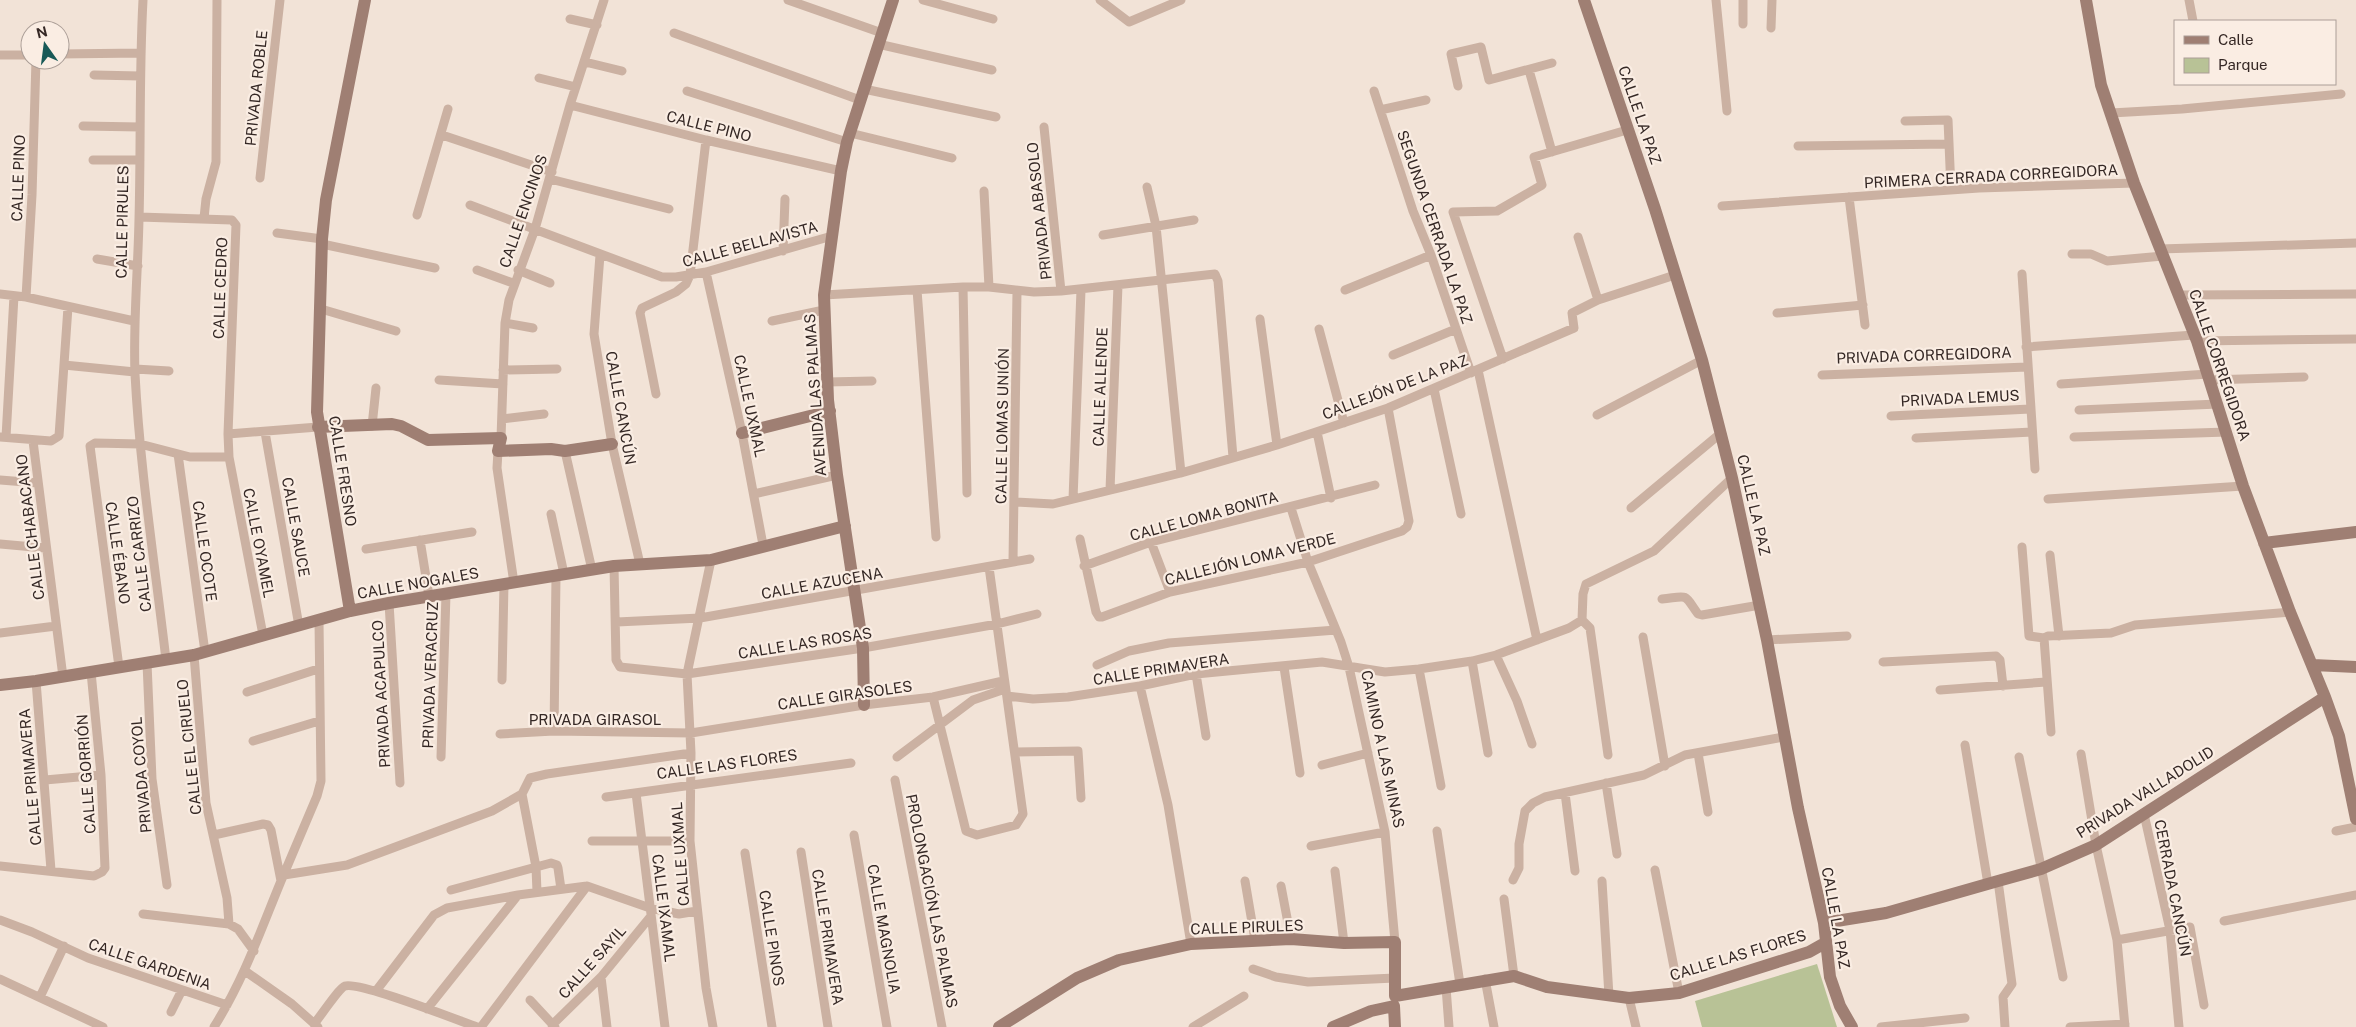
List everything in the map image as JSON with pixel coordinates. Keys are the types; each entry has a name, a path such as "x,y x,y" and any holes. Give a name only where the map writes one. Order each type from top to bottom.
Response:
{"main road":[{"name":"CALLE FRESNO","path":"350,611 318,427 322,242 331,172 365,0"},
{"name":"AVENIDA LAS PALMAS","path":"864,705 863,648 837,475 827,382 824,295 841,171 848,138 894,0"},
{"name":"CALLE LA PAZ","path":"1584,0 1702,360 1732,478 1760,605 1784,737 1824,923 1830,977 1840,1006 1852,1027"},
{"name":"CALLE CORREGIDORA","path":"2086,0 2101,85 2110,113 2134,183 2196,338 2243,486 2339,736 2354,796 2356,818"},
{"path":"742,433 830,411"},
{"path":"318,427 392,424 402,426 428,440 501,438 498,451 551,449 566,451 612,444"},
{"name":"CALLE NOGALES","path":"0,684 63,677 200,654 350,611 429,596 614,566 711,560 845,526"},
{"path":"2264,543 2356,532"},
{"path":"2313,665 2356,668"},
{"name":"PRIVADA VALLADOLID","path":"1824,923 1886,914 2041,869 2096,845 2325,697"},
{"name":"CALLE PIRULES","path":"999,1027 1077,978 1119,960 1191,944 1290,938 1344,943 1394,942"},
{"name":"CAMINO A LAS MINAS","path":"1394,942 1395,1027"},
{"name":"CALLE LAS FLORES","path":"1333,1027 1394,1001 1460,984 1514,976 1547,987 1609,996 1630,998 1679,993 1809,952 1825,943"}],"street":[{"name":"CALLE PIRULES","path":"140,444 134,321 138,266 140,53 143,0"},
{"name":"CALLE CEDRO","path":"216,0 216,162 206,199 204,218 232,220 236,224 228,434 229,457"},
{"name":"PRIVADA ROBLE","path":"260,178 280,0"},
{"name":"CALLE ENCINOS","path":"501,438 505,323 513,283 535,229 570,105 604,0"},
{"path":"788,0 880,38 992,70"},
{"path":"923,0 993,19"},
{"path":"1100,0 1130,22 1181,0"},
{"path":"1716,0 1727,111"},
{"path":"1743,0 1743,24"},
{"path":"1771,28 1772,0"},
{"path":"2189,0 2192,20"},
{"path":"570,19 597,25"},
{"path":"674,33 862,94 996,117"},
{"path":"1458,86 1451,54 1481,47 1489,80 1552,63"},
{"path":"70,54 140,53"},
{"path":"0,55 20,55"},
{"path":"585,62 622,72"},
{"name":"CALLE PINO","path":"26,297 32,195 36,70"},
{"path":"1528,70 1552,152"},
{"path":"94,75 140,76"},
{"path":"539,78 576,87"},
{"path":"688,91 848,138 952,158"},
{"name":"SEGUNDA CERRADA LA PAZ","path":"1374,91 1413,211 1431,256 1456,329 1474,371 1538,640"},
{"path":"2110,113 2182,109 2341,94"},
{"path":"1380,110 1426,100"},
{"name":"CALLE PINO","path":"570,105 706,140 841,171"},
{"path":"417,215 442,135 448,109"},
{"path":"1905,121 1948,120 1951,190"},
{"path":"83,126 140,127"},
{"name":"PRIVADA ABASOLO","path":"1044,127 1061,291"},
{"path":"1503,359 1453,212 1497,211 1542,185 1534,157 1627,130"},
{"path":"442,135 551,176 669,208"},
{"path":"656,394 640,316 641,310 682,289 690,275 706,140"},
{"path":"1798,146 1949,144"},
{"path":"93,160 140,160"},
{"name":"PRIMERA CERRADA CORREGIDORA","path":"1722,206 1951,190 2134,183"},
{"path":"1147,186 1156,226 1181,473"},
{"path":"984,190 989,287"},
{"name":"PRIMERA CERRADA CORREGIDORA","path":"1849,197 1865,325"},
{"path":"783,251 785,200"},
{"path":"470,205 535,229"},
{"path":"139,217 204,218"},
{"path":"1103,234 1194,220"},
{"name":"CALLE BELLAVISTA","path":"535,229 662,277 706,272 832,236"},
{"path":"277,233 435,268"},
{"path":"1578,237 1598,300"},
{"path":"2072,254 2091,254 2107,261 2162,253 2356,243"},
{"name":"CALLE CANCÚN","path":"600,255 594,334 612,444 640,564"},
{"path":"1345,290 1431,256"},
{"path":"97,259 138,266"},
{"path":"476,270 513,283"},
{"path":"518,270 550,283"},
{"name":"CALLE UXMAL","path":"706,272 742,433 764,546"},
{"path":"824,295 963,287 989,287 1017,291 1081,290 1161,278 1215,274 1218,281 1234,457"},
{"path":"2022,274 2035,469"},
{"name":"CALLEJÓN DE LA PAZ","path":"1014,502 1053,504 1181,473 1277,445 1388,408 1574,328 1572,313 1598,300 1675,275"},
{"name":"CALLE ALLENDE","path":"1110,490 1118,285"},
{"path":"963,287 968,493"},
{"path":"917,290 936,536"},
{"path":"1073,499 1081,290"},
{"name":"CALLE LOMAS UNIÓN","path":"1013,561 1017,291"},
{"path":"0,294 26,297 134,321"},
{"path":"2178,295 2356,294"},
{"path":"14,296 3,437 33,441"},
{"path":"1777,313 1862,305"},
{"name":"CALLE CHABACANO","path":"63,677 45,548 33,441 51,442 59,436 68,307"},
{"path":"321,309 396,331"},
{"path":"772,321 824,310"},
{"path":"1260,319 1277,445"},
{"path":"505,323 533,328"},
{"path":"1319,329 1344,423"},
{"path":"1393,355 1456,329"},
{"path":"2026,346 2196,338 2355,339"},
{"path":"1597,415 1702,360"},
{"path":"64,365 135,371 169,371"},
{"name":"PRIVADA CORREGIDORA","path":"1822,375 2028,367"},
{"path":"503,370 557,369"},
{"path":"2061,384 2209,377 2304,378"},
{"path":"439,380 503,384"},
{"path":"827,382 872,381"},
{"path":"372,426 376,388"},
{"path":"1434,389 1461,514"},
{"path":"2079,410 2218,404"},
{"name":"CALLEJÓN LOMA VERDE","path":"1084,566 1099,617 1170,592 1308,562 1402,531 1407,527 1408,521 1388,408"},
{"name":"PRIVADA LEMUS","path":"1891,416 2030,409"},
{"path":"502,419 544,414"},
{"path":"228,434 318,427"},
{"name":"CALLE SAUCE","path":"265,432 299,626"},
{"path":"1317,432 1331,498"},
{"path":"1916,438 2032,432"},
{"path":"2074,437 2227,432"},
{"path":"1630,508 1721,433"},
{"name":"CALLE ÉBANO","path":"119,667 90,450 92,444 140,444"},
{"path":"140,444 190,457 229,457"},
{"name":"CALLE CARRIZO","path":"140,444 166,660"},
{"path":"498,451 497,468 509,584 502,680"},
{"path":"566,451 592,570"},
{"name":"CALLE OCOTE","path":"178,454 200,654"},
{"name":"CALLE OYAMEL","path":"229,457 263,635"},
{"path":"754,494 837,475"},
{"path":"1608,755 1590,628 1582,620 1583,594 1586,584 1654,551 1732,478"},
{"path":"0,480 38,484"},
{"name":"CALLE LOMA BONITA","path":"1084,566 1151,542 1331,498 1375,485"},
{"path":"2048,499 2243,486"},
{"name":"CAMINO A LAS MINAS","path":"1291,508 1308,562 1342,642 1349,667 1385,832 1394,942"},
{"path":"551,514 560,575 554,731"},
{"path":"366,549 472,532"},
{"path":"1080,539 1084,566"},
{"path":"420,540 429,596"},
{"path":"1151,542 1170,592"},
{"path":"0,544 45,548"},
{"path":"2022,546 2029,636 2044,638 2111,633 2135,625 2290,612"},
{"path":"2050,555 2059,636"},
{"name":"CALLE UXMAL","path":"711,560 687,674 692,753 690,841 697,911 713,1027"},
{"name":"CALLE AZUCENA","path":"617,622 700,618 1013,561 1030,560"},
{"path":"614,566 617,622"},
{"path":"933,697 938,727 964,828 969,834 977,835 1013,827 1019,822 1023,814 989,566"},
{"name":"PRIVADA VERACRUZ","path":"441,757 446,594"},
{"path":"1662,599 1685,597 1692,601 1698,614 1702,616 1760,605"},
{"name":"PRIVADA ACAPULCO","path":"389,603 400,783"},
{"name":"CALLE LAS ROSAS","path":"617,622 617,665 687,674 863,648 997,624 1037,614"},
{"name":"CALLE PRIMAVERA","path":"1005,689 1033,699 1068,697 1140,686 1196,674 1322,662 1385,672 1419,669 1472,661 1496,655 1569,628 1582,620"},
{"path":"214,1027 254,951 282,878 317,796 321,781 318,670 319,621"},
{"path":"0,632 56,626"},
{"path":"1097,665 1129,651 1170,643 1336,630"},
{"path":"1767,640 1847,636"},
{"path":"1643,637 1666,766"},
{"path":"2044,638 2051,732"},
{"name":"CALLE EL CIRUELO","path":"200,654 206,803 227,898 229,924"},
{"path":"1496,655 1517,701 1532,744"},
{"path":"1883,662 1996,656 2000,660 2003,686"},
{"path":"1472,661 1488,753"},
{"name":"PRIVADA COYOL","path":"147,663 152,779 167,885"},
{"path":"1284,666 1300,773"},
{"path":"1419,669 1441,786"},
{"path":"247,692 318,670"},
{"name":"CALLE GORRIÓN","path":"51,870 94,876 102,872 106,864 92,672"},
{"path":"1196,674 1206,736"},
{"name":"CALLE PRIMAVERA","path":"36,681 51,870"},
{"path":"1940,690 2046,682"},
{"path":"1140,686 1168,805 1191,944"},
{"path":"897,757 973,700 1005,689"},
{"name":"CALLE GIRASOLES","path":"691,733 864,705 1005,689"},
{"path":"253,741 320,721"},
{"name":"PRIVADA GIRASOL","path":"500,734 554,731 691,733"},
{"path":"1514,880 1519,868 1519,844 1525,811 1533,803 1545,797 1644,775 1666,766 1685,755 1784,737"},
{"path":"1965,745 2012,984 2003,997 2005,1027"},
{"path":"1016,752 1078,750 1081,798"},
{"path":"282,878 347,865 492,811 522,794 530,778 692,753"},
{"path":"1698,753 1708,812"},
{"path":"1322,765 1368,754"},
{"path":"2070,1027 2125,1026 2117,940 2096,845 2081,754"},
{"path":"2018,756 2063,977"},
{"name":"CALLE LAS FLORES","path":"606,797 851,763"},
{"path":"45,780 101,775"},
{"name":"PROLONGACIÓN LAS PALMAS","path":"895,780 942,1027"},
{"path":"1606,783 1617,854"},
{"name":"CALLE IXAMAL","path":"636,793 665,1027"},
{"path":"1565,793 1575,870"},
{"path":"522,794 536,867 537,892"},
{"name":"CERRADA CANCÚN","path":"2144,814 2170,930 2179,1027"},
{"path":"214,835 263,824 268,825 271,830 282,878"},
{"path":"2336,831 2356,827"},
{"path":"1312,846 1385,832"},
{"path":"1436,832 1460,984"},
{"name":"CALLE MAGNOLIA","path":"854,835 888,1027"},
{"path":"592,841 690,841"},
{"name":"CALLE PRIMAVERA","path":"801,852 828,1027"},
{"name":"CALLE PINOS","path":"745,853 772,1027"},
{"path":"451,890 551,863 557,865 560,889"},
{"path":"0,866 51,870"},
{"path":"1655,870 1679,993"},
{"path":"1336,871 1344,943"},
{"path":"1245,881 1255,940"},
{"path":"1602,881 1609,996"},
{"path":"481,1027 587,886"},
{"path":"376,991 440,911 518,895 587,886 651,912 679,914 697,911"},
{"path":"1281,886 1290,938"},
{"path":"426,1009 518,895"},
{"path":"2224,921 2356,895"},
{"path":"1504,899 1514,976"},
{"name":"CALLE SAYIL","path":"554,1026 601,977 651,912"},
{"path":"143,914 229,924 238,929 254,951"},
{"path":"0,920 64,946 40,997"},
{"path":"2117,940 2190,927 2204,1006"},
{"name":"CALLE GARDENIA","path":"64,946 88,958 227,1005"},
{"path":"1253,969 1276,977 1308,982 1395,978"},
{"path":"245,971 292,1004 316,1026 343,986 348,985 376,991 476,1027"},
{"path":"601,977 607,1027"},
{"path":"0,979 103,1027"},
{"path":"1485,980 1494,1027"},
{"path":"1446,987 1449,1027"},
{"path":"171,1012 182,990"},
{"path":"1197,1026 1244,996"},
{"path":"1630,998 1636,1027"},
{"path":"530,1000 554,1026"},
{"path":"1881,1027 1965,1018"}],"green space":[{"path":"1817,964 1837,1027 1702,1027 1695,1001"}]}
